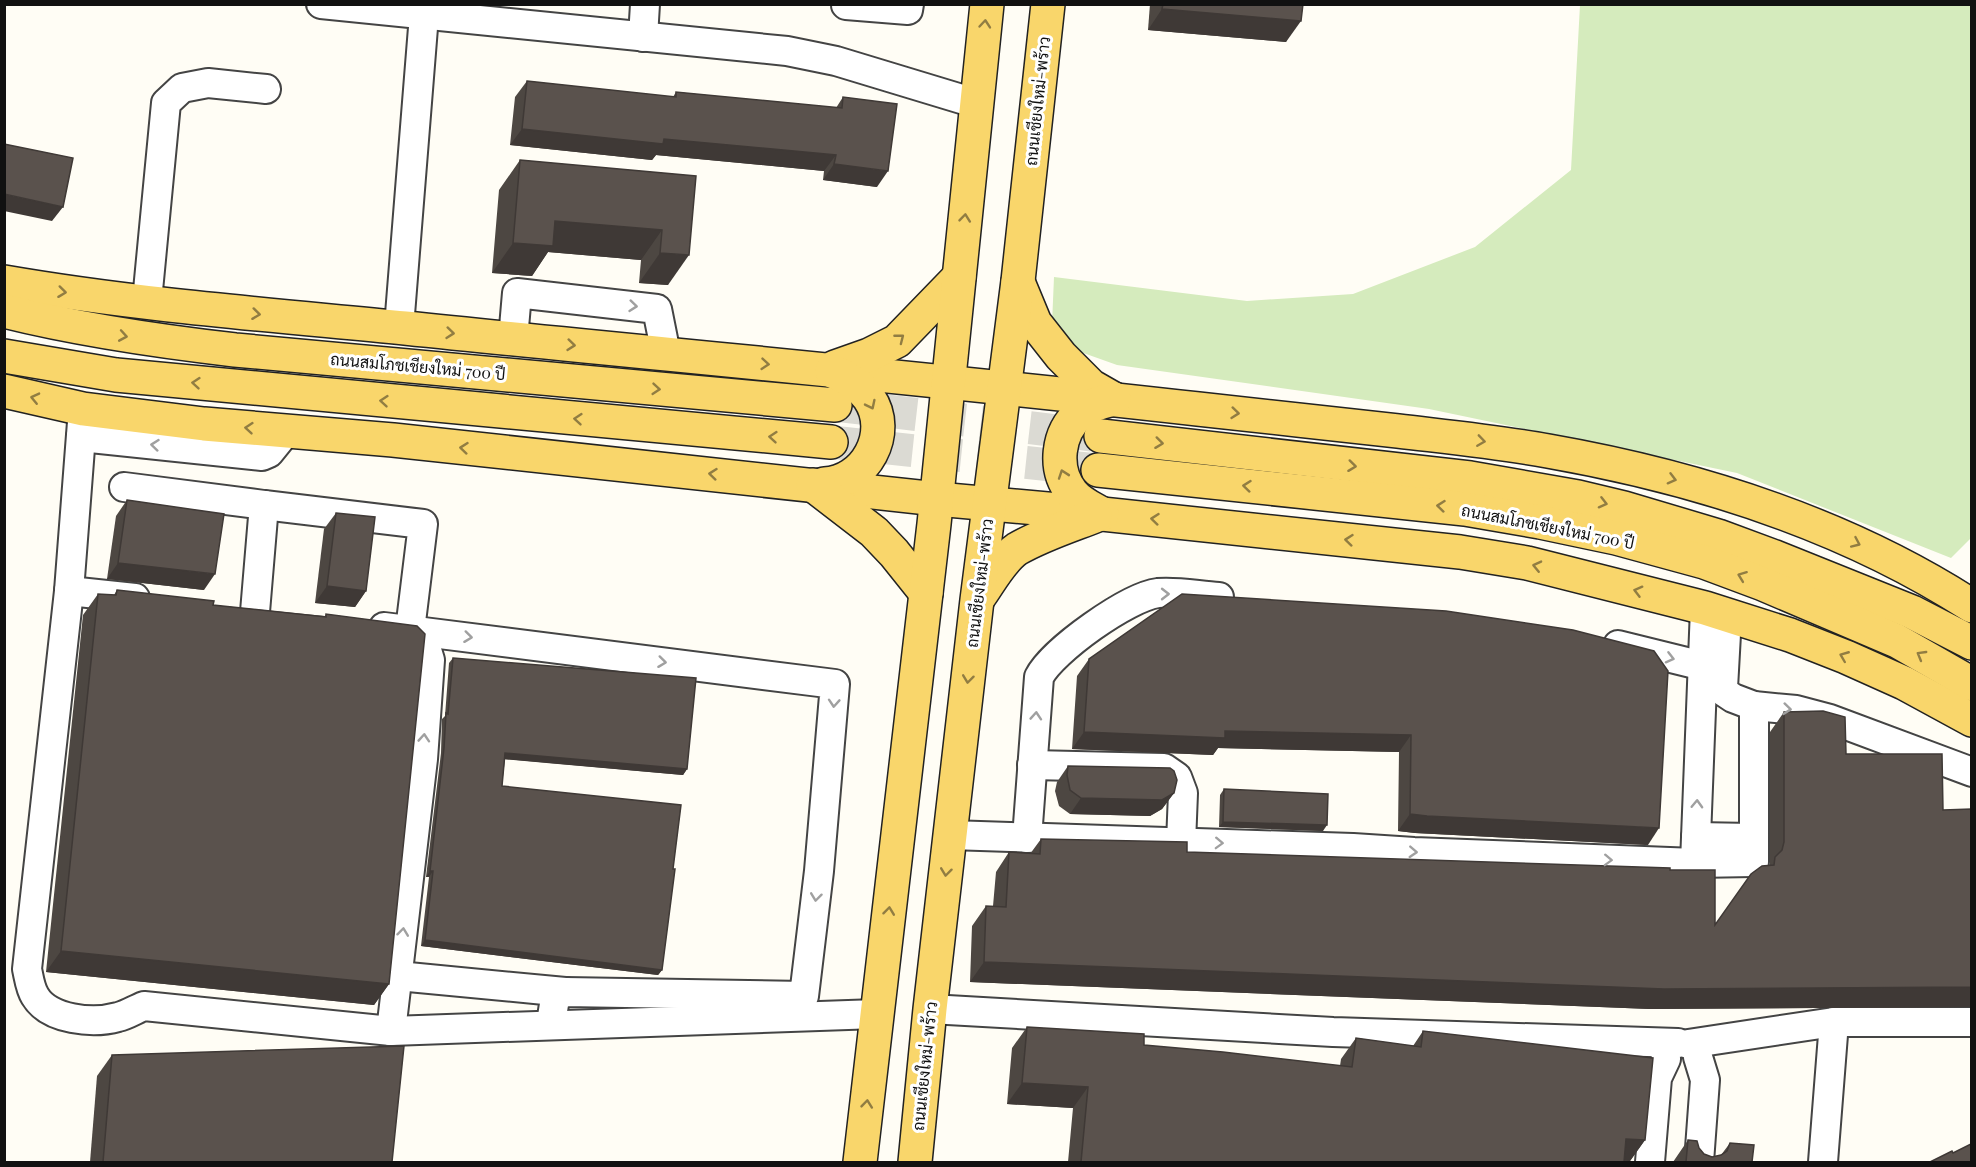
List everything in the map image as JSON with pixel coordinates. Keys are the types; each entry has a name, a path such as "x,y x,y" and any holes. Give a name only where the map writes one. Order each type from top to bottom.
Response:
{"main road":[{"path":"861,1162 937,499 987,4"},
{"name":"ถนนเชียงใหม่-พร้าว","path":"915,1162 950,834 1018,280 1048,4"},
{"path":"827,369 869,355 897,341 959,276"},
{"path":"1018,280 1035,323 1061,356 1091,386 1114,399"},
{"path":"4,282 147,302 1114,399 1474,440 1549,451 1636,469 1733,495 1831,532 1964,593"},
{"name":"ถนนสมโภชเชียงใหม่ 700 ปี","path":"4,311 47,322 139,338 203,346 835,405"},
{"path":"4,356 116,375 831,442"},
{"path":"813,484 831,484 848,478 862,467 873,452 878,435 877,417 871,400 859,386 827,369"},
{"path":"4,391 82,423 204,424 393,441 1460,552 1527,563 1716,612 1790,635 1904,683 1971,720"},
{"path":"1102,514 1086,505 1072,493 1063,477 1059,460 1061,442 1069,426 1081,412 1114,399"},
{"name":"ถนนสมโภชเชียงใหม่ 700 ปี","path":"1101,436 1470,478 1578,497 1718,536 1775,556 1912,612 1971,643"},
{"name":"ถนนสมโภชเชียงใหม่ 700 ปี","path":"1098,470 1465,509 1616,538 1704,562 1763,584 1897,641 1971,684"},
{"path":"813,484 874,532 926,593"},
{"path":"977,600 1016,550 1060,529 1102,514"}],"street":[{"path":"643,37 645,4"},
{"path":"846,4 908,10 909,4"},
{"path":"323,5 787,51 836,61 978,104"},
{"path":"399,327 424,15"},
{"path":"147,302 166,103 182,88 208,83 266,89"},
{"path":"513,339 517,293 657,309 666,354"},
{"path":"82,423 69,591 27,969 30,986 42,1005 55,1014 88,1019 119,1017 144,1006 391,1031 877,1014"},
{"path":"124,487 423,524 410,630 427,650 430,660 423,759 391,1031"},
{"path":"255,612 264,505"},
{"path":"69,591 162,601"},
{"path":"1027,838 1039,677 1044,667 1058,653 1101,622 1139,599 1159,593 1239,599"},
{"path":"1695,850 1716,612"},
{"path":"362,624 835,684 820,859 804,996 565,992 398,976"},
{"path":"1598,640 1709,683 1732,698 1754,706 1796,710 1830,719 1971,772"},
{"path":"950,834 1414,852 1754,850 1754,706"},
{"path":"1032,765 1164,768 1177,777 1183,793 1181,843"},
{"path":"560,1025 552,1017 555,998 565,992"},
{"path":"930,1009 1682,1051 1833,1022 1971,1022"},
{"path":"1822,1162 1833,1022"},
{"path":"1650,1162 1657,1078 1682,1051"},
{"path":"1682,1051 1705,1080 1699,1162"}],"green space":[{"path":"1580,5 1971,5 1972,537 1951,558 1737,473 1429,409 1117,365 1075,350 1052,324 1054,277 1247,301 1353,294 1475,247 1571,170"}],"building":[{"path":"1163,4 1303,4 1301,21 1162,9"},
{"path":"527,81 676,97 676,92 842,108 843,97 897,104 888,171 834,164 836,155 664,139 663,144 522,129"},
{"path":"4,144 73,158 63,207 4,194"},
{"path":"520,160 696,176 689,255 660,253 662,230 555,221 553,246 513,243"},
{"path":"127,500 224,514 215,574 118,563"},
{"path":"336,513 375,517 366,591 327,586"},
{"path":"117,590 214,601 213,605 326,617 326,614 417,626 425,634 389,984 61,951 98,594 116,595"},
{"path":"1182,594 1446,611 1573,630 1654,651 1668,671 1659,828 1410,814 1411,735 1225,731 1225,738 1084,732 1089,659"},
{"path":"453,658 696,678 687,769 505,753 502,786 681,805 662,970 425,940 433,871 430,871"},
{"path":"1823,711 1845,717 1846,754 1942,754 1943,810 1971,809 1971,987 1664,989 984,962 986,906 1006,907 1009,852 1040,854 1041,839 1187,842 1187,852 1715,870 1715,925 1751,874 1762,866 1774,865 1775,857 1782,850 1784,842 1784,712"},
{"path":"1068,766 1170,768 1174,771 1177,780 1174,793 1162,800 1081,798 1070,790"},
{"path":"1224,789 1328,794 1327,825 1223,822"},
{"path":"1027,1027 1144,1034 1144,1045 1352,1067 1356,1038 1421,1047 1423,1031 1653,1058 1645,1140 1626,1139 1624,1162 1081,1162 1088,1087 1022,1083"},
{"path":"404,1046 392,1162 103,1162 112,1055"},
{"path":"1688,1140 1697,1141 1704,1154 1712,1157 1727,1151 1730,1143 1754,1145 1752,1162 1686,1162"},
{"path":"1971,1144 1971,1162 1930,1162 1952,1151 1953,1153"}],"tunnel":[{"path":"835,405 1092,435"},
{"path":"831,442 1098,470"}]}
